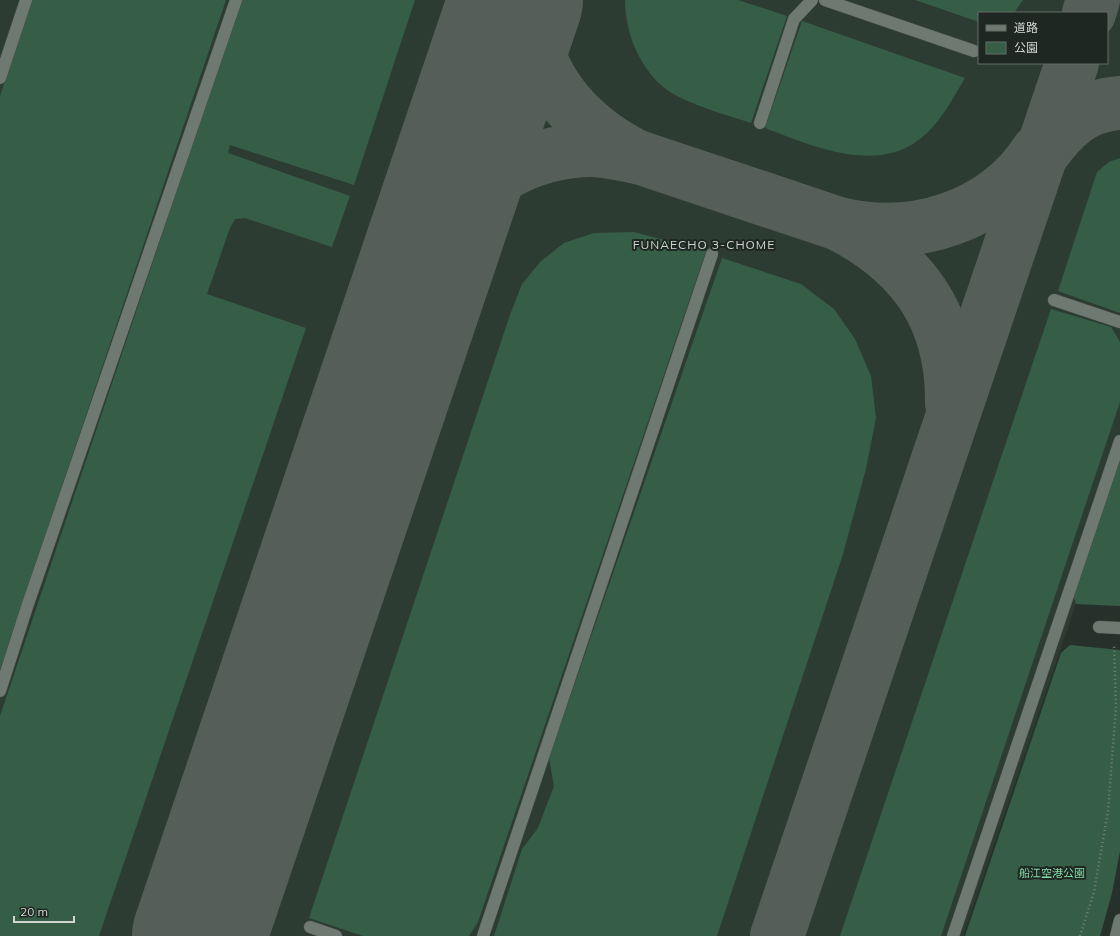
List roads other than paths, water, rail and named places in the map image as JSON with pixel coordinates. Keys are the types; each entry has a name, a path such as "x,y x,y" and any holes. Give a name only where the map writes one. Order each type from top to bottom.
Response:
{"street":[{"path":"0,78 26,0"},
{"path":"0,691 27,607 236,0"},
{"path":"760,123 794,19 812,0"},
{"path":"825,0 974,51"},
{"path":"483,936 712,254"},
{"path":"1054,300 1120,322"},
{"path":"953,936 1120,441"},
{"path":"1099,626 1117,627"},
{"path":"1116,936 1120,920"},
{"path":"310,927 336,936"}],"district":[{"name":"FUNAECHO 3-CHOME","path":"704,245"}],"park label":[{"name":"船江空港公園","path":"1052,873"}]}
